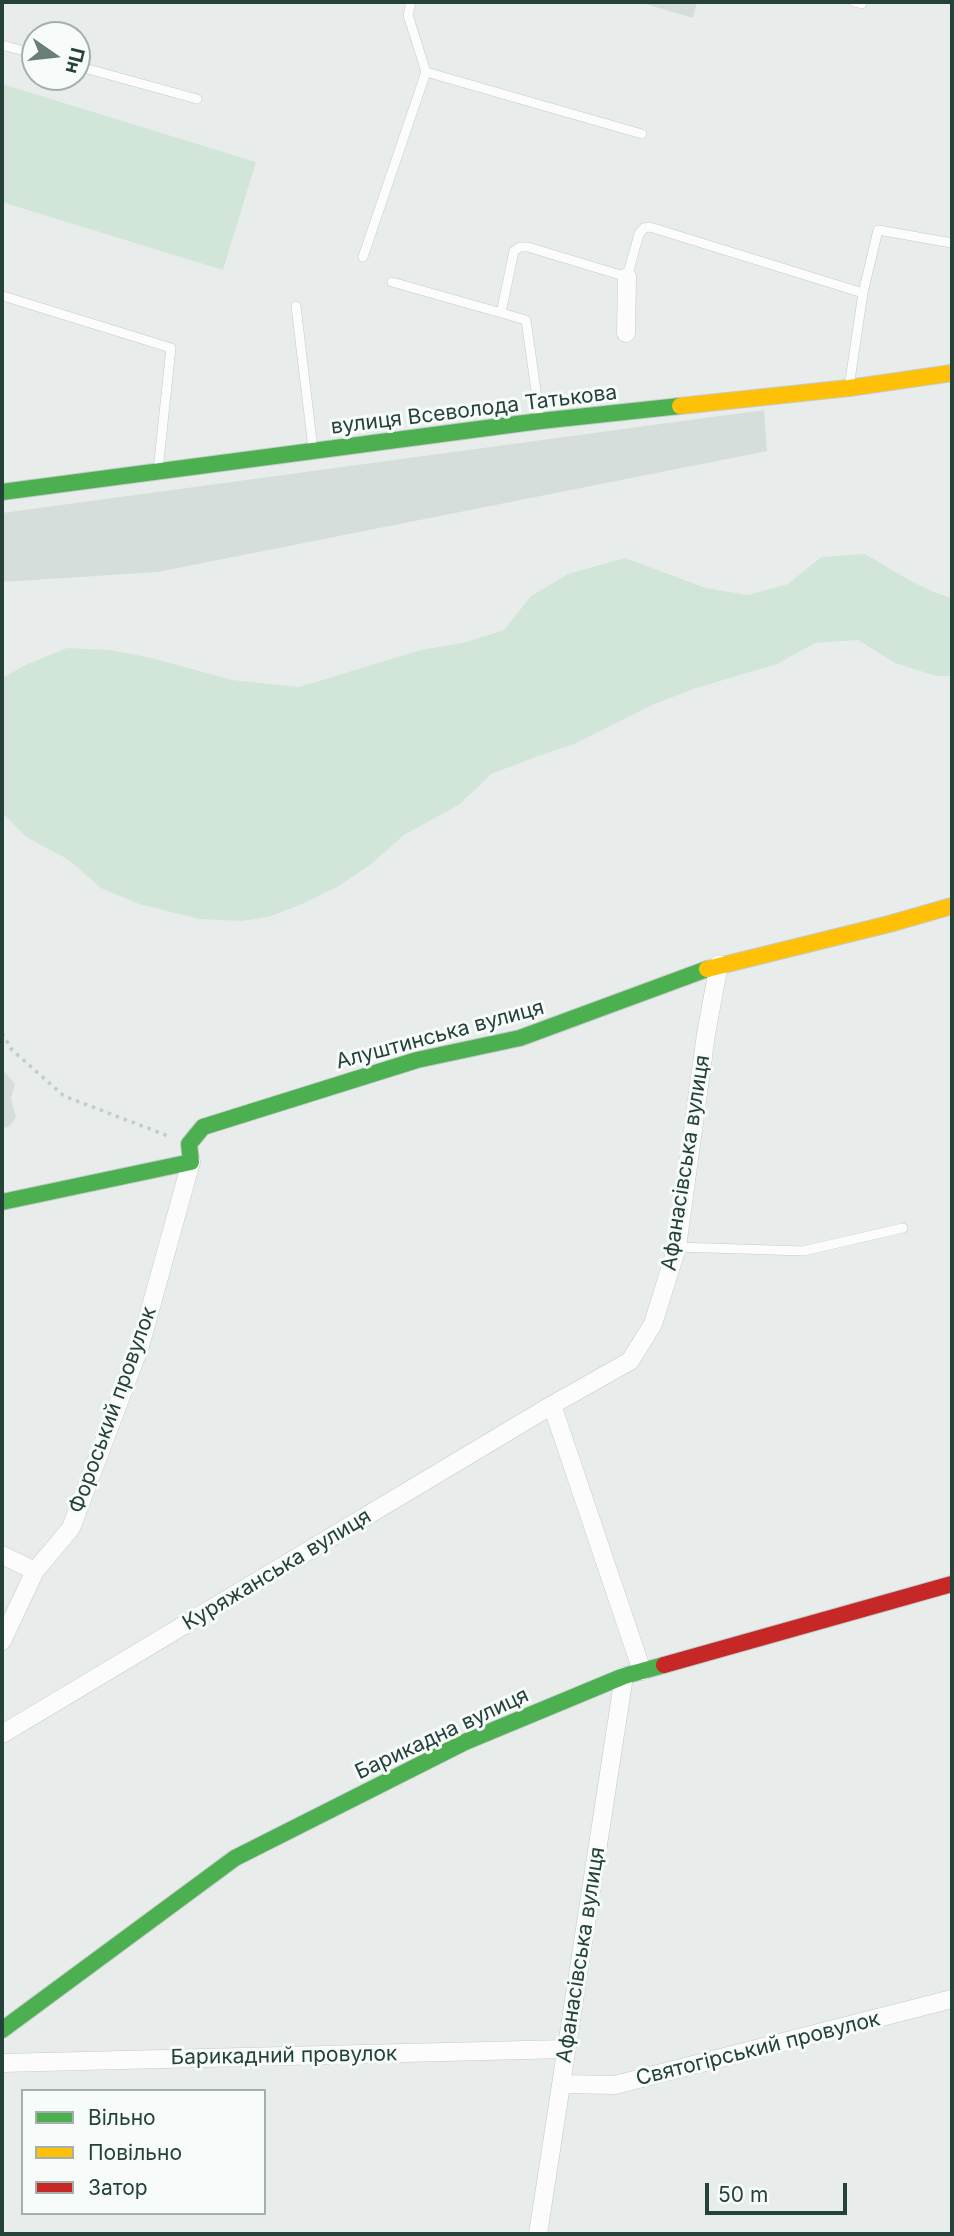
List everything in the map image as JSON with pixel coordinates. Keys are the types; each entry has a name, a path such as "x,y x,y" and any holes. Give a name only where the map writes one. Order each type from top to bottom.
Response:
{"street":[{"path":"626,333 627,277"},
{"name":"вулиця Всеволода Татькова","path":"2,492 540,421 849,388 952,373"},
{"name":"Алуштинська вулиця","path":"189,1144 203,1126 418,1060 520,1038 719,964 889,924 952,906"},
{"name":"Афанасівська вулиця","path":"552,1405 630,1361 653,1324 677,1247 706,1034 719,964"},
{"path":"2,1202 191,1162 189,1144"},
{"name":"Фороський провулок","path":"2,1641 35,1571 71,1528 140,1346 191,1162"},
{"path":"552,1405 642,1671"},
{"name":"Куряжанська вулиця","path":"2,1734 552,1405"},
{"path":"2,1555 35,1571"},
{"name":"Барикадна вулиця","path":"2,2030 235,1858 464,1742 624,1676 952,1584"},
{"name":"Афанасівська вулиця","path":"538,2234 624,1676"},
{"name":"Святогірський провулок","path":"562,2084 615,2085 952,1999"},
{"name":"Барикадний провулок","path":"2,2063 565,2049"}],"lane":[{"path":"363,257 426,72 408,15 411,2"},
{"path":"2,45 21,50"},
{"path":"91,70 197,99"},
{"path":"426,72 642,134"},
{"path":"500,313 514,251 520,247 627,277 639,234 644,228 650,227 863,293"},
{"path":"849,388 863,293 878,230 952,243"},
{"path":"392,282 526,320 540,421"},
{"path":"3,296 171,348 158,471"},
{"path":"296,306 313,451"},
{"path":"677,1247 803,1251 902,1228"}],"path":[{"path":"2,1033 12,1049 64,1096 189,1144"}],"shaded area":[{"path":"639,2 697,2 693,18"},
{"path":"764,410 767,451 158,572 2,582 2,513"},
{"path":"2,1069 15,1084 11,1099 16,1117 10,1126 2,1129"}],"green space":[{"path":"2,84 256,162 223,270 2,202"},
{"path":"865,554 918,585 952,598 952,676 936,676 895,663 858,640 815,643 777,664 693,689 652,705 574,744 491,774 460,804 404,835 371,864 339,886 268,917 241,921 199,919 139,904 101,888 69,860 26,837 2,812 2,678 67,648 110,650 152,658 232,680 299,687 421,650 463,643 504,630 531,596 568,574 625,558 706,588 748,595 788,584 821,557"}],"traffic: fast":[{"path":"2,492 540,421 680,406"},
{"path":"2,1202 191,1162 189,1144 203,1127 417,1060 520,1038 707,969"},
{"path":"2,2030 235,1858 465,1742 624,1676 664,1665"}],"traffic: slow":[{"path":"680,406 849,388 952,373"},
{"path":"707,969 952,906"}],"traffic: jam":[{"path":"664,1665 952,1584"}]}
